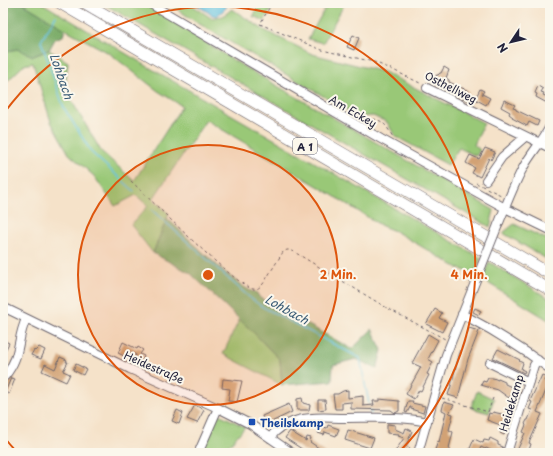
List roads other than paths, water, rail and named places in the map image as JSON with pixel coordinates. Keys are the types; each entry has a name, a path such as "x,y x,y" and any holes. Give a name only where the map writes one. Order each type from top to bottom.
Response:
{"highway":[{"name":"A 1","path":"60,3 550,290"},
{"name":"A 1","path":"85,3 550,274"}],"street":[{"name":"Am Eckey","path":"150,3 381,140 505,208 550,230"},
{"name":"Osthellweg","path":"427,88 550,148"},
{"path":"418,453 450,342 514,184 532,153 545,137 550,126"},
{"path":"486,180 502,157 525,136"},
{"name":"Heidestraße","path":"3,307 130,369 218,408 250,424 292,453"},
{"path":"462,314 500,334 550,369"},
{"path":"5,376 12,368 15,360 20,333 26,319"},
{"name":"Heidekamp","path":"508,453 534,365 538,360"},
{"path":"490,363 529,382"},
{"path":"200,449 218,408"},
{"path":"270,438 274,433 283,427 298,420 312,418 370,418 418,420 427,422"}],"water":[{"path":"194,3 227,3 226,8 217,16 212,15"}],"waterway":[{"name":"Lohbach","path":"56,16 41,41 64,108 92,153 134,191"},
{"name":"Lohbach","path":"152,210 261,306 360,358 371,414"}],"place":[{"name":"Theilskamp","path":"252,422"}]}
